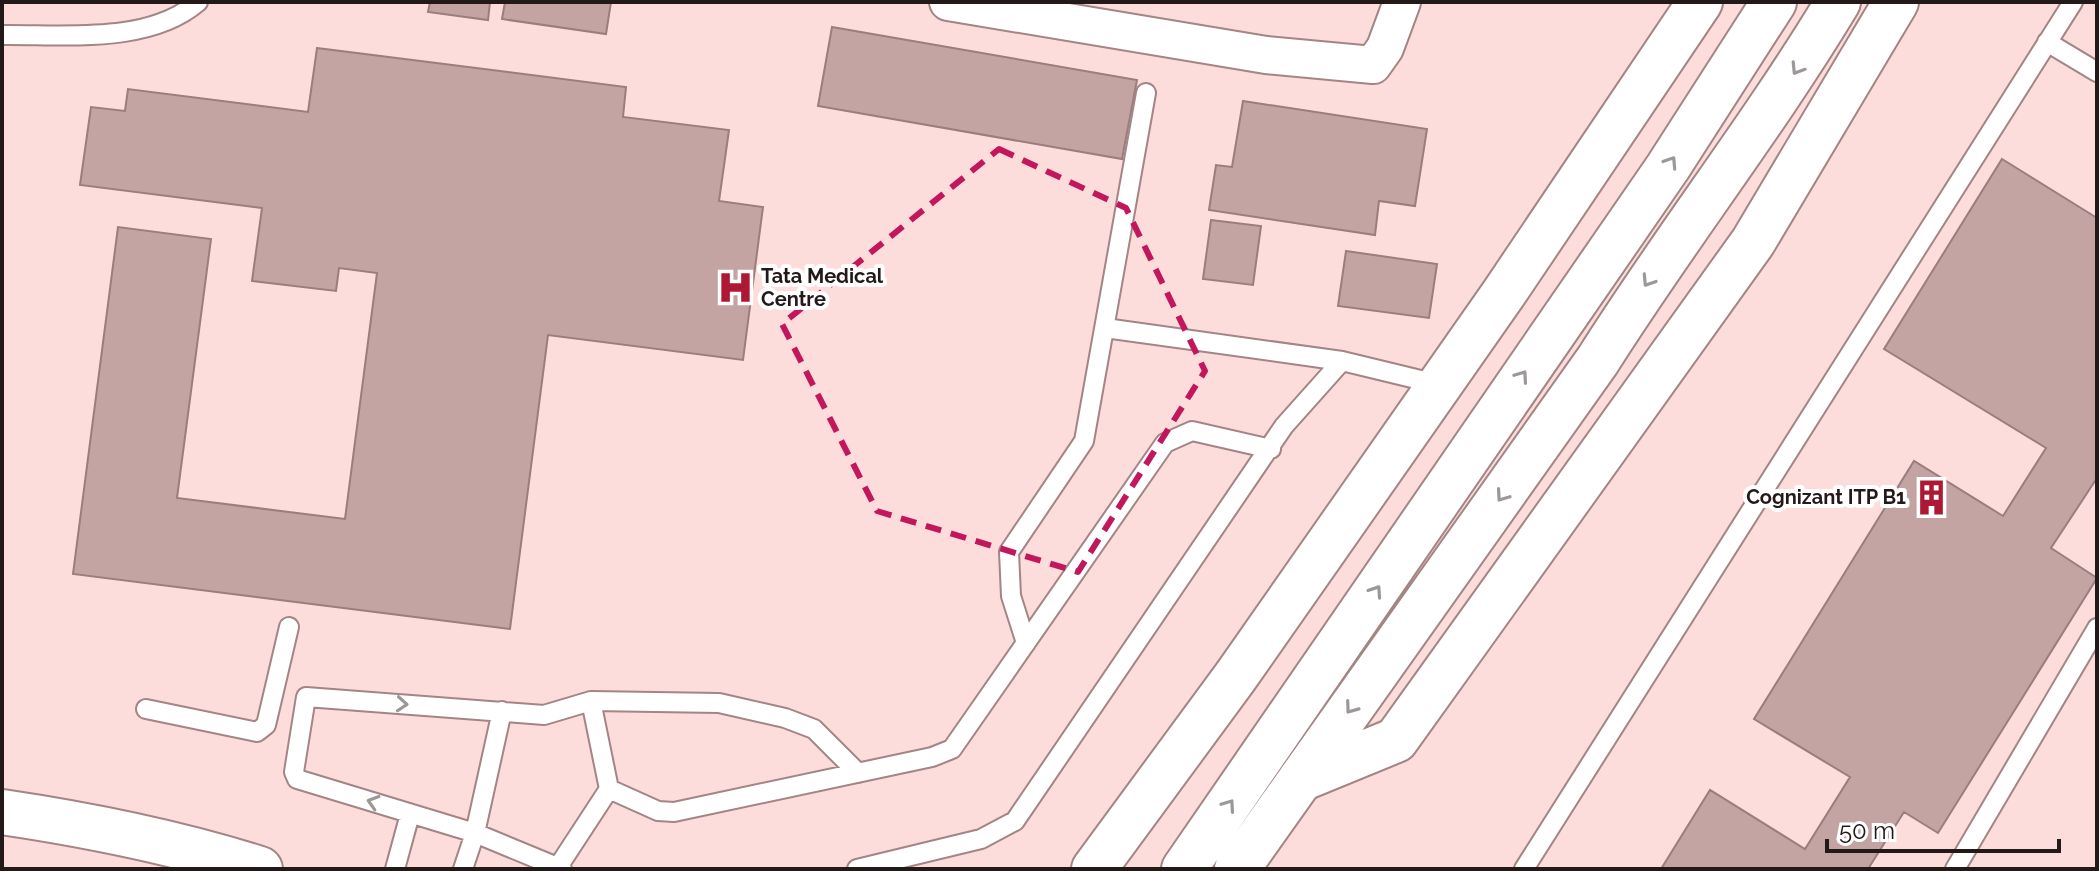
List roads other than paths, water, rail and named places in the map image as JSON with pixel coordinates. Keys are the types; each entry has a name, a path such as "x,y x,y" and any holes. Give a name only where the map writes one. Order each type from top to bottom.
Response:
{"street":[{"path":"948,2 988,6 1266,55 1373,65 1385,48 1402,2"},
{"path":"1094,869 1236,676 1700,2"},
{"path":"1184,869 1668,167 1774,2"},
{"path":"1237,869 1598,360 1651,275 1792,78 1838,2"},
{"path":"1301,779 1396,740 1753,242 1896,2"},
{"path":"2,812 97,827 192,848 260,869"}],"lane":[{"path":"2,35 114,33 157,23 198,2"},
{"path":"1524,869 2073,2"},
{"path":"2047,42 2097,72"},
{"path":"1026,643 1011,596 1009,552 1084,441 1146,93"},
{"path":"1105,328 1342,361 1439,385"},
{"path":"857,869 981,839 1015,821 1284,426 1342,361"},
{"path":"609,789 658,811 674,812 858,773 952,749 1165,443 1192,431 1271,449"},
{"path":"146,709 257,732 266,725 289,627"},
{"path":"1955,869 2097,628"},
{"path":"274,690 306,697 544,715 591,701 719,703 785,718 814,729 858,773"},
{"path":"306,697 294,772 297,779 475,833 560,868 609,789 591,701"},
{"path":"463,869 475,833 502,711"},
{"path":"395,869 410,814"}],"place":[{"name":"Tata Medical Centre","path":"735,287"},
{"name":"Cognizant ITP B1","path":"1932,497"}]}
